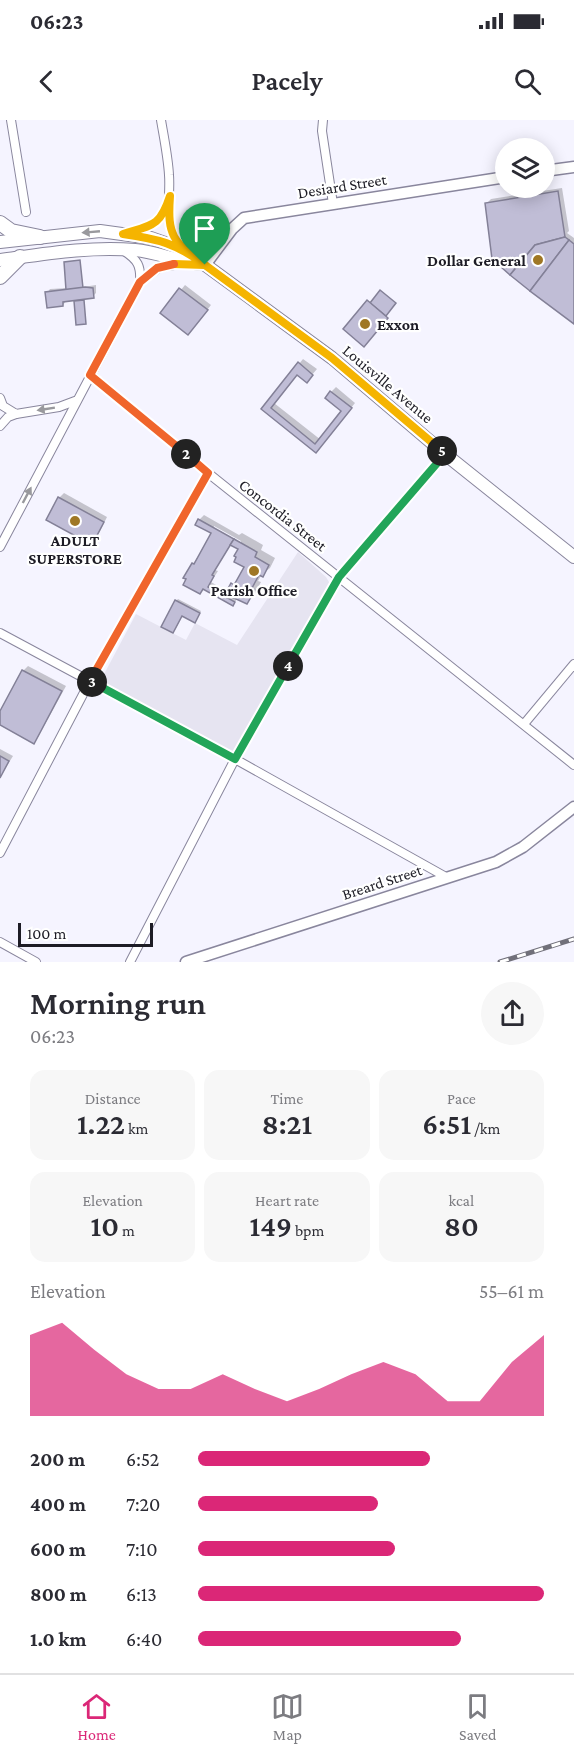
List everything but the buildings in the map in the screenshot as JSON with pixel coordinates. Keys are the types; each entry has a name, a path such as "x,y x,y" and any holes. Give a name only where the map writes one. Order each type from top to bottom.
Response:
{"highway":[{"path":"0,223 11,231 40,237"},
{"path":"0,277 20,257"}],"main road":[{"path":"0,242 100,231 151,238 185,250 205,265"},
{"path":"0,260 117,249 139,250 188,264 205,265"},
{"name":"Louisville Avenue","path":"205,265 332,358 445,454 574,557"}],"street":[{"path":"11,120 26,212"},
{"path":"161,120 169,174 168,219 171,232 185,250"},
{"path":"323,120 322,131 333,204"},
{"path":"555,170 574,167"},
{"name":"Desiard Street","path":"205,265 232,229 244,218 495,179"},
{"path":"123,234 152,226 164,214 170,196"},
{"path":"117,249 126,252 138,262 140,282"},
{"path":"0,547 75,401 140,282 160,267 188,264"},
{"name":"Concordia Street","path":"90,375 208,473 574,765"},
{"path":"0,398 3,406 15,414"},
{"path":"0,426 8,417 15,414 59,407 75,401"},
{"path":"130,962 235,759 339,577 445,454"},
{"path":"0,854 90,681 208,473"},
{"path":"0,633 235,759 446,877"},
{"path":"524,724 574,664"},
{"name":"Breard Street","path":"186,962 496,862 523,847 574,807"},
{"path":"0,942 36,962"}],"shaded area":[{"path":"298,552 326,577 329,586 238,749 227,752 104,686 102,678 136,614 186,640 195,623 237,645"}],"railway":[{"path":"500,962 574,939"}],"place":[{"name":"Dollar General","path":"538,260"},
{"name":"Exxon","path":"365,324"},
{"name":"ADULT SUPERSTORE","path":"75,521"},
{"name":"Parish Office","path":"254,571"}],"route":[{"path":"205,265 185,250 175,246 151,238 123,234 152,226 164,214 170,196 168,219 171,232 185,250 205,265 164,266 157,268 140,282 90,375 208,473 90,681 235,759 339,577 445,454 332,358 205,265"}]}
